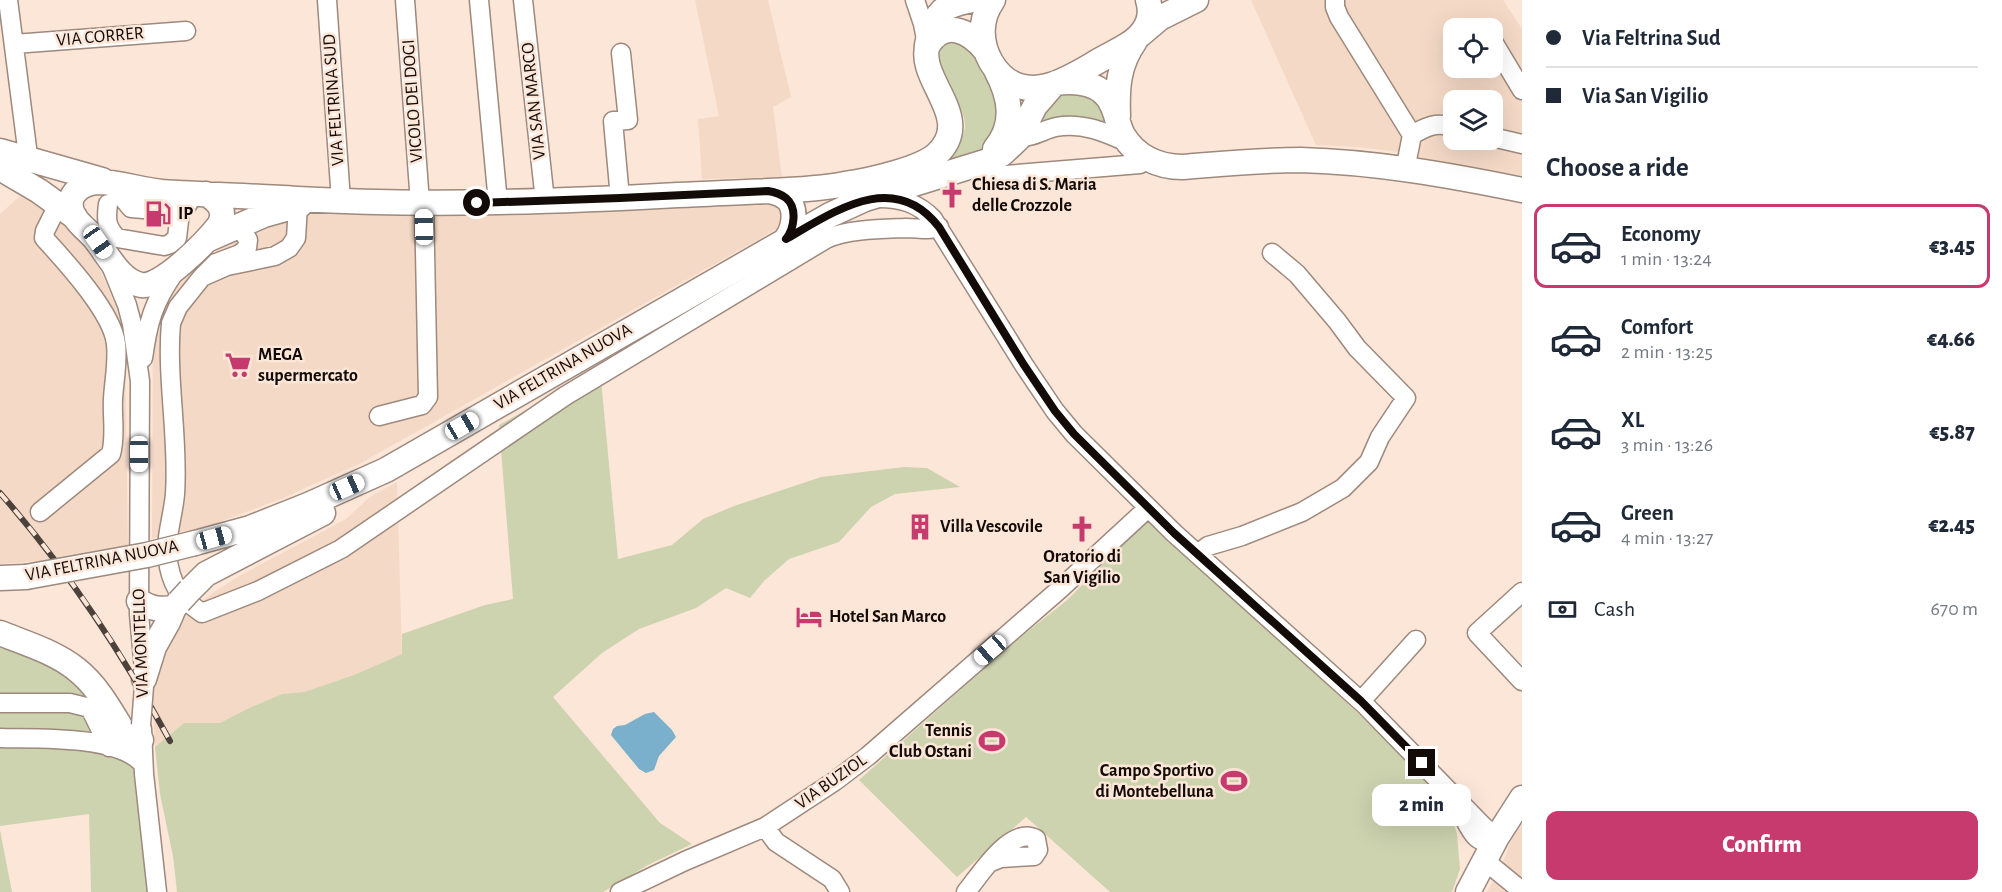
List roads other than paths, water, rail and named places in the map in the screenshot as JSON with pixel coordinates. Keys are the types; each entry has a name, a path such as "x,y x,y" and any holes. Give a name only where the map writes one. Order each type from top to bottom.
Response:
{"main road":[{"path":"991,60 983,37 983,22 993,0"},
{"path":"1131,142 1118,88 1126,55 1146,27 1149,16 1148,0"},
{"path":"927,46 939,33 951,29 971,36 1010,82 1024,88 1038,88 1078,73 1139,36 1160,18 1196,0"},
{"path":"0,151 15,169 89,203 147,190 336,201 498,203 808,189 848,184 925,162 942,149 946,139 949,115 928,66 927,46 938,15 960,1"},
{"name":"VIA FELTRINA NUOVA","path":"985,170 987,157 1000,143 1008,123 1010,108 1008,98 991,60"},
{"path":"1055,83 1082,83 1100,90 1112,103 1131,142 1162,165 1173,167 1299,160 1438,174 1522,190"},
{"name":"VIA FELTRINA NUOVA","path":"0,578 26,577 147,555 250,528 386,470 830,215 865,199 985,170 1013,145 1035,106 1055,83"},
{"path":"15,169 89,203"},
{"path":"768,191 785,198 791,205 792,226 786,239"},
{"path":"89,203 90,232 125,276 136,284 148,285 160,281 177,268 217,228 223,214 218,202 202,194"},
{"path":"203,242 277,210 336,201"},
{"path":"144,683 150,657 181,600 206,574 339,504 386,470"},
{"path":"139,602 148,608 161,609 181,600"},
{"path":"0,633 31,645 76,669 102,698 126,736 139,749"},
{"path":"1470,888 1492,846 1522,798"}],"street":[{"path":"8,0 27,148 15,169"},
{"name":"VIA FELTRINA SUD","path":"327,0 336,201"},
{"name":"VICOLO DEI DOGI","path":"379,416 422,405 428,397 422,203 405,0"},
{"path":"479,0 498,203"},
{"name":"VIA SAN MARCO","path":"523,0 545,201"},
{"path":"915,0 927,46"},
{"path":"1335,0 1335,7 1340,17 1412,135 1406,170"},
{"name":"VIA CORRER","path":"14,44 186,30"},
{"path":"620,198 613,121 628,120 621,52"},
{"path":"1503,58 1522,90"},
{"path":"1412,135 1426,126 1443,125"},
{"path":"985,170 1140,164 1131,142 1096,129 1081,126 1057,127 1041,130 1026,137 1020,136"},
{"path":"1503,140 1522,144"},
{"path":"40,512 111,454 114,442 113,399 116,370 116,341 106,317 95,299 44,238 45,231 89,203 180,212 202,194"},
{"path":"865,199 892,199 909,202 928,213 1059,416 1103,465 1148,508 1361,701 1484,827 1492,846 1522,891"},
{"path":"89,203 106,218 108,228 117,238 164,246 177,238 180,212"},
{"path":"202,277 227,266 275,256 289,248 296,238 298,206"},
{"path":"239,225 248,240 247,248 240,254 216,263 181,302 171,323 175,494 168,564 175,588 187,603 202,614 312,566 341,549 564,396 826,239 847,233 939,227"},
{"name":"VIA MONTELLO","path":"105,252 121,288 132,324 140,381 139,602 144,683 139,749 157,892"},
{"path":"1198,554 1205,547 1242,536 1302,512 1343,488 1369,462 1380,437 1406,398 1358,348 1297,274 1272,253"},
{"name":"VIA MONTELLO","path":"140,381 154,305 177,268"},
{"name":"VIA BUZIOL","path":"620,892 765,827 835,782 1060,589 1148,508"},
{"path":"1522,592 1478,633 1522,681"},
{"path":"1361,701 1416,640"},
{"path":"0,703 70,703 90,708 109,747"},
{"path":"0,738 65,739 109,747 139,749"},
{"path":"1439,782 1470,830 1480,841 1492,846"},
{"path":"765,827 776,842 832,879 840,892"},
{"path":"1470,830 1473,844 1470,888"},
{"path":"966,892 991,862"}],"water":[{"path":"654,712 676,737 659,756 654,770 646,773 639,769 611,735 617,726 625,725 645,714"}],"railway":[{"path":"0,493 25,522 92,612 113,643 170,741"}],"place":[{"name":"Chiesa di S. Maria delle Crozzole","path":"952,195"},
{"name":"IP","path":"158,214"},
{"name":"MEGA supermercato","path":"238,365"},
{"name":"Villa Vescovile","path":"920,527"},
{"name":"Oratorio di San Vigilio","path":"1082,529"},
{"name":"Hotel San Marco","path":"809,617"},
{"name":"Tennis Club Ostani","path":"992,741"},
{"name":"Campo Sportivo di Montebelluna","path":"1234,781"}]}
